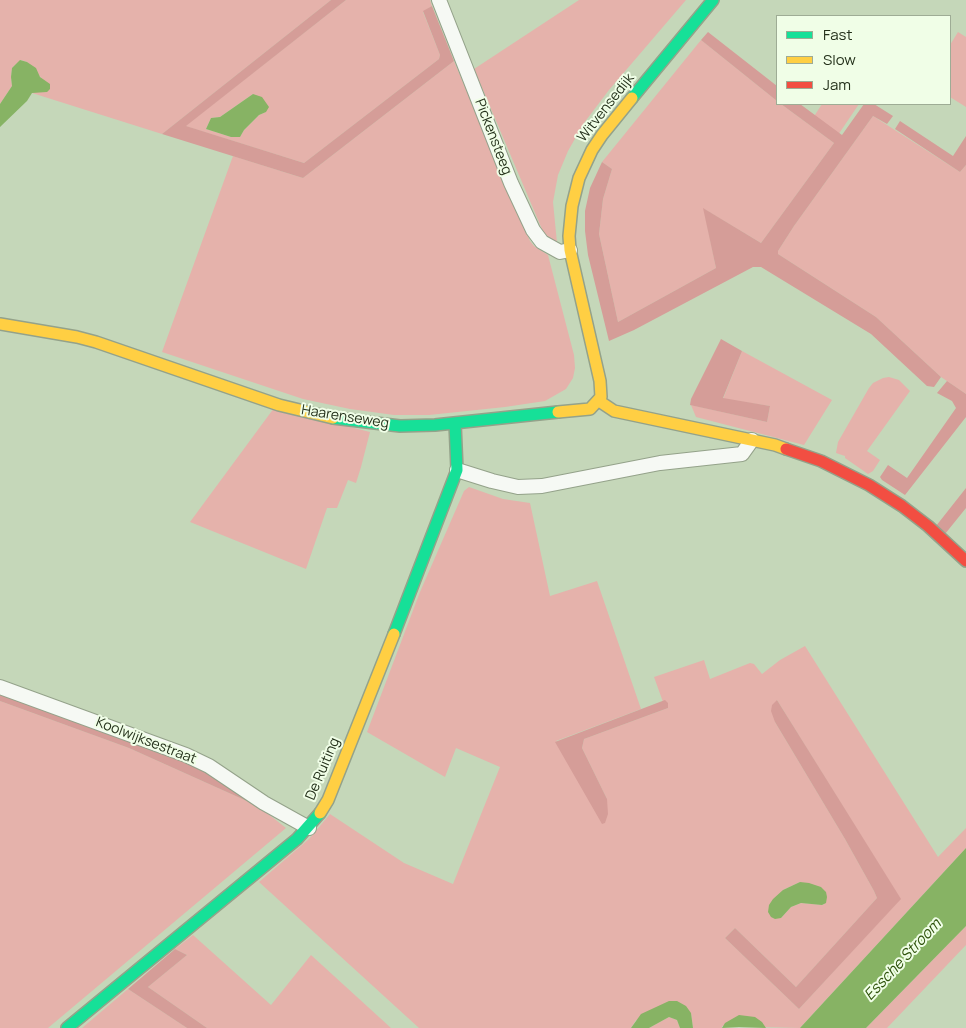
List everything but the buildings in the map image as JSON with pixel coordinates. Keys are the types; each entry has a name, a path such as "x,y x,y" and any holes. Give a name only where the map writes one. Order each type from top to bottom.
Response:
{"street":[{"name":"Pickensteeg","path":"439,0 511,182 533,230 542,242 560,252 570,250"},
{"name":"Witvensedijk","path":"599,401 601,397 600,381 570,250 570,222 579,178 592,150 602,135 713,0"},
{"name":"Haarenseweg","path":"0,324 96,342 279,405 330,418 382,425 426,426 584,410 594,406 599,401"},
{"path":"599,401 614,411 775,445 813,458 869,485 902,506 928,526 966,561"},
{"name":"De Ruiting","path":"68,1028 297,839 318,816 328,800 451,489 457,470 458,448 455,423"},
{"path":"457,470 492,481 518,486 542,486 660,463 742,454 752,440"},
{"name":"Koolwijksestraat","path":"0,687 186,755 209,766 264,803 309,828"}],"shaded area":[{"path":"0,0 331,0 162,134 32,93 43,80 27,62 21,60 12,68 12,86 0,104"},
{"path":"331,0 346,0 186,126 304,163 439,59 440,55 423,11 432,6 454,61 303,178 162,134"},
{"path":"346,0 430,0 432,6 423,12 440,55 439,59 304,163 185,126","holes":["253,94 266,112 259,115 244,130 240,137 231,137 206,129 211,118 220,117"]},
{"path":"579,0 686,0 609,90 584,123 568,151 558,175 553,202 557,243 544,234 474,69"},
{"path":"708,32 776,85 776,100 701,40"},
{"path":"958,32 966,37 966,107 951,98 951,43"},
{"path":"701,40 776,100 776,105 782,105 834,143 761,243 704,209 716,268 618,322 599,234 603,199 612,169 602,162"},
{"path":"454,61 530,241 548,255 574,355 575,368 573,378 566,389 545,401 429,415 394,415 350,409 303,399 162,352 233,156 303,178"},
{"path":"782,105 801,105 842,135 863,105 876,105 893,116 887,124 873,116 794,226 778,254 876,317 941,377 934,387 927,386 871,334 761,267 753,267 634,330 609,341 588,255 585,231 585,211 590,188 602,162 612,169 603,199 599,234 618,322 716,268 703,208 761,243 834,143"},
{"path":"821,105 858,105 838,135 813,118"},
{"path":"873,116 960,172 966,165 966,394 941,377 876,317 778,254 794,226"},
{"path":"900,121 953,156 966,136 966,165 960,172 895,129"},
{"path":"721,339 742,351 723,398 770,406 767,422 690,405 691,399"},
{"path":"742,351 832,400 804,445 696,417 691,405 767,422 770,406 723,399"},
{"path":"889,377 899,380 910,391 867,451 880,460 873,471 868,474 845,458 845,456 836,453 838,442 869,388 873,383"},
{"path":"947,381 966,394 966,417 905,495 880,477 888,465 907,478 956,408 952,401 937,393"},
{"path":"274,408 370,432 356,483 348,480 337,508 327,508 306,569 190,522"},
{"path":"469,487 503,499 530,503 550,596 597,581 641,709 556,741 607,799 582,748 584,739 668,708 663,702 654,677 704,660 710,679 750,663 754,664 762,674 780,660 805,646 938,857 966,828 966,848 800,1028 722,1026 722,1028 693,1028 691,1013 636,1020 631,1028 419,1028 259,882 309,839 330,814 404,863 453,884 500,767 456,748 445,777 367,732 420,592 464,491","holes":["777,700 900,899 799,1009 725,938 735,928 796,987 877,898 845,839 775,722","800,882 824,905 801,903 791,907 781,918 783,890"]},
{"path":"966,488 966,508 945,534 936,526"},
{"path":"0,689 213,763 258,806 129,748 0,701"},
{"path":"665,700 668,703 668,708 584,739 582,748 607,799 608,814 605,823 602,824 555,742"},
{"path":"777,700 901,899 799,1009 725,938 735,928 796,987 877,898 845,839 775,722 771,711 772,705"},
{"path":"0,701 129,748 258,806 286,828 48,1028 0,1028"},
{"path":"966,926 966,945 887,1028 866,1028"},
{"path":"193,935 271,1005 311,955 391,1028 207,1028 148,987 187,955 175,949"},
{"path":"175,949 187,955 148,987 207,1028 187,1028 128,989"},
{"path":"128,989 187,1028 82,1028"},
{"path":"669,1017 677,1020 680,1028 649,1028"}],"water":[{"path":"20,60 36,68 40,77 50,84 50,89 47,92 32,93 27,101 0,127 0,104 12,86 12,68"},
{"path":"253,94 262,97 269,107 266,112 259,115 244,130 240,137 231,137 206,129 211,118 220,117"},
{"name":"Essche Stroom","path":"966,848 966,926 866,1028 800,1028"},
{"path":"800,882 821,887 826,892 826,903 822,905 801,903 791,907 781,918 775,919 771,917 768,912 769,905 773,899 783,890"},
{"path":"669,1001 677,1001 686,1006 691,1013 693,1028 680,1028 677,1020 669,1017 649,1028 631,1028 641,1014"},
{"path":"739,1015 755,1017 766,1028 722,1028 725,1023"}],"traffic: fast":[{"path":"632,98 713,0"},
{"path":"333,418 400,426 435,425 558,412"},
{"path":"394,634 457,470 455,423"},
{"path":"67,1028 297,839 320,813"}],"traffic: slow":[{"path":"558,412 590,409 601,397 600,381 570,250 569,236 572,206 579,178 592,150 632,98"},
{"path":"0,324 96,342 279,405 333,418"},
{"path":"599,401 614,411 775,445 786,449"},
{"path":"320,813 328,800 394,634"}],"traffic: jam":[{"path":"786,449 821,461 869,485 902,506 928,526 966,561"}]}
